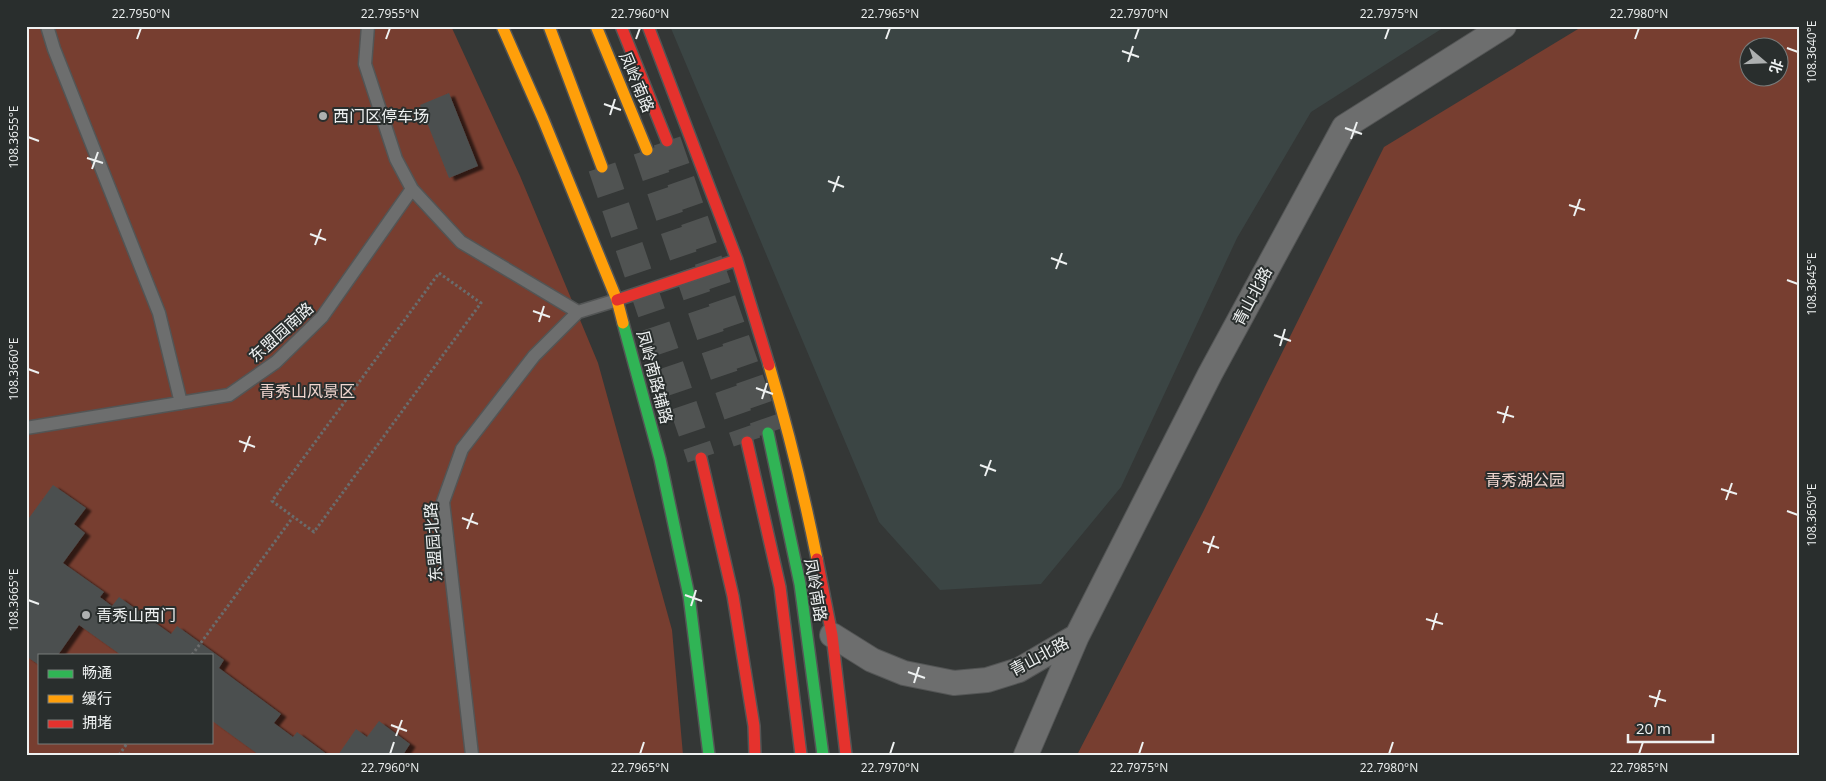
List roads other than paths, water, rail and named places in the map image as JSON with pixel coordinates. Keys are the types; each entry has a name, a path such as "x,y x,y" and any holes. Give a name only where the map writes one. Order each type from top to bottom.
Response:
{"street":[{"name":"凤岭南路辅路","path":"502,26 618,300 660,459 689,596 709,755"},
{"path":"542,26 563,63"},
{"path":"549,26 602,167"},
{"name":"凤岭南路","path":"596,26 648,150"},
{"name":"凤岭南路","path":"621,26 667,141"},
{"path":"648,26 737,260 785,421 810,520 832,635 846,755"},
{"name":"青山北路","path":"1026,755 1077,636 1210,374 1344,127 1504,26"},
{"path":"618,300 737,260"},
{"name":"凤岭南路","path":"768,433 800,584 823,755"},
{"path":"746,442 780,588 801,755"},
{"path":"701,458 734,596 754,726 756,755"},
{"name":"青山北路","path":"832,635 872,660 896,670 954,682 987,680 1020,670 1077,636"}],"lane":[{"path":"48,26 54,49 159,313 181,403"},
{"path":"368,26 365,64 396,158 412,189 461,242 578,312 618,300"},
{"name":"东盟园南路","path":"26,428 229,394 276,362 322,317 412,189"},
{"name":"东盟园北路","path":"472,755 443,502 462,449 534,356 578,312"}],"tunnel":[{"path":"667,141 768,433"},
{"path":"647,150 747,442"},
{"path":"602,167 701,458"}],"place":[{"name":"西门区停车场","path":"323,116"},
{"name":"青秀山西门","path":"86,615"}],"park label":[{"name":"青秀山风景区","path":"307,391"},
{"name":"青秀湖公园","path":"1525,480"}]}
